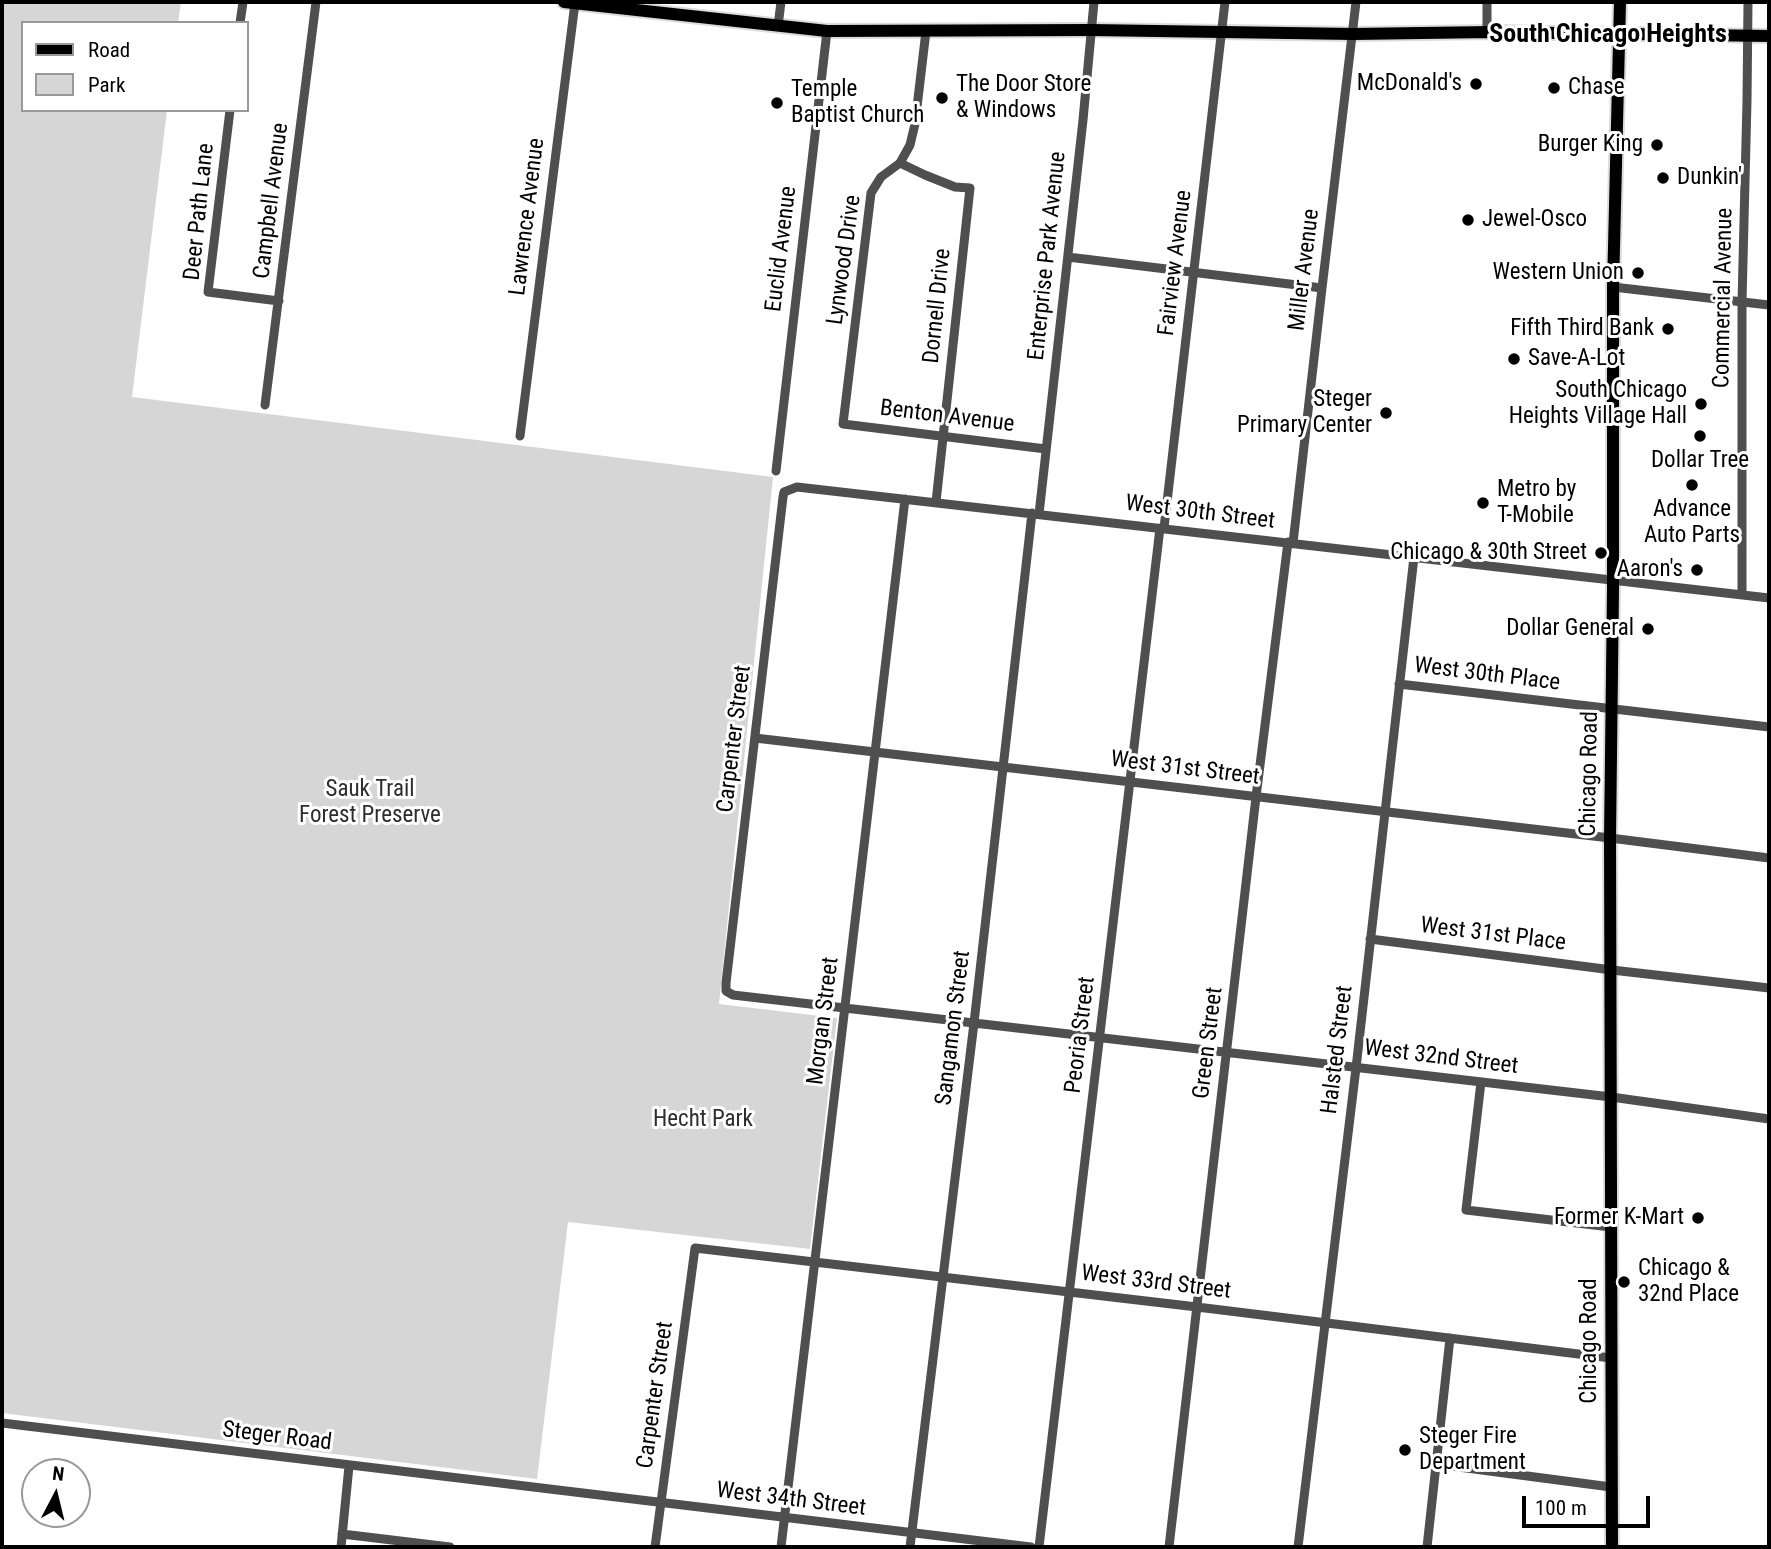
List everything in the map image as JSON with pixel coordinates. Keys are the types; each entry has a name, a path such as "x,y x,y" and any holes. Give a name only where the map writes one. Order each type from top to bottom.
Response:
{"main road":[{"name":"Chicago Road","path":"1612,1547 1610,838 1613,287 1620,2"},
{"path":"569,3 827,30 1353,34 1487,32 1769,36"}],"street":[{"path":"240,21 243,2"},
{"name":"Campbell Avenue","path":"265,405 316,2"},
{"path":"778,26 781,2"},
{"name":"Enterprise Park Avenue","path":"1035,513 1046,449 1094,2"},
{"name":"Fairview Avenue","path":"1162,528 1195,272 1225,2"},
{"name":"Miller Avenue","path":"1290,543 1356,2"},
{"path":"1487,32 1488,2"},
{"name":"Commercial Avenue","path":"1742,595 1742,302 1748,2"},
{"name":"Lawrence Avenue","path":"520,436 569,3"},
{"name":"Euclid Avenue","path":"776,471 827,30"},
{"name":"Lynwood Drive","path":"843,424 871,193 881,177 900,163 910,145 926,31"},
{"name":"Deer Path Lane","path":"230,112 208,292 279,301"},
{"name":"Dornell Drive","path":"900,163 955,187 970,188 936,502"},
{"path":"1068,257 1322,288"},
{"path":"1613,287 1769,305"},
{"name":"Benton Avenue","path":"843,424 1046,449"},
{"name":"West 30th Street","path":"784,492 797,487 1769,598"},
{"name":"Carpenter Street","path":"726,991 784,492"},
{"name":"Morgan Street","path":"781,1547 905,499"},
{"name":"Sangamon Street","path":"910,1547 974,1023 1002,767 1035,513"},
{"name":"Peoria Street","path":"1039,1547 1129,782 1162,528"},
{"name":"Green Street","path":"1169,1547 1256,797 1290,543"},
{"name":"Halsted Street","path":"1298,1547 1414,557"},
{"name":"West 30th Place","path":"1399,684 1769,727"},
{"name":"West 31st Street","path":"755,738 1769,858"},
{"name":"West 31st Place","path":"1370,939 1769,988"},
{"name":"West 32nd Street","path":"726,991 733,995 1611,1097 1769,1119"},
{"path":"1481,1082 1466,1210 1611,1227"},
{"name":"Carpenter Street","path":"655,1547 695,1248"},
{"name":"West 33rd Street","path":"695,1248 1611,1359"},
{"path":"1427,1547 1450,1338"},
{"name":"Steger Road","path":"2,1423 548,1489"},
{"path":"1436,1464 1611,1487"},
{"path":"341,1547 349,1466"},
{"name":"West 34th Street","path":"548,1489 1031,1547"},
{"path":"342,1534 450,1547"}],"green space":[{"name":"Sauk Trail Forest Preserve","path":"2,2 181,2 178,21 21,21 21,112 167,112 132,397 773,477 719,1004 837,1018 810,1249 568,1222 537,1479 2,1413"}],"place":[{"name":"McDonald's","path":"1476,84"},
{"name":"Chase","path":"1554,88"},
{"name":"The Door Store & Windows","path":"942,98"},
{"name":"Temple Baptist Church","path":"777,103"},
{"name":"Burger King","path":"1657,145"},
{"name":"Dunkin'","path":"1663,178"},
{"name":"Jewel-Osco","path":"1468,220"},
{"name":"Western Union","path":"1638,273"},
{"name":"Fifth Third Bank","path":"1668,329"},
{"name":"Save-A-Lot","path":"1514,359"},
{"name":"South Chicago Heights Village Hall","path":"1701,404"},
{"name":"Steger Primary Center","path":"1386,413"},
{"name":"Dollar Tree","path":"1700,436"},
{"name":"Advance Auto Parts","path":"1692,485"},
{"name":"Metro by T-Mobile","path":"1483,503"},
{"name":"Chicago & 30th Street","path":"1601,553"},
{"name":"Aaron's","path":"1697,570"},
{"name":"Dollar General","path":"1648,629"},
{"name":"Former K-Mart","path":"1698,1218"},
{"name":"Chicago & 32nd Place","path":"1624,1282"},
{"name":"Steger Fire Department","path":"1405,1450"}],"district":[{"name":"South Chicago Heights","path":"1608,35"}],"park label":[{"name":"Hecht Park","path":"703,1120"}]}
